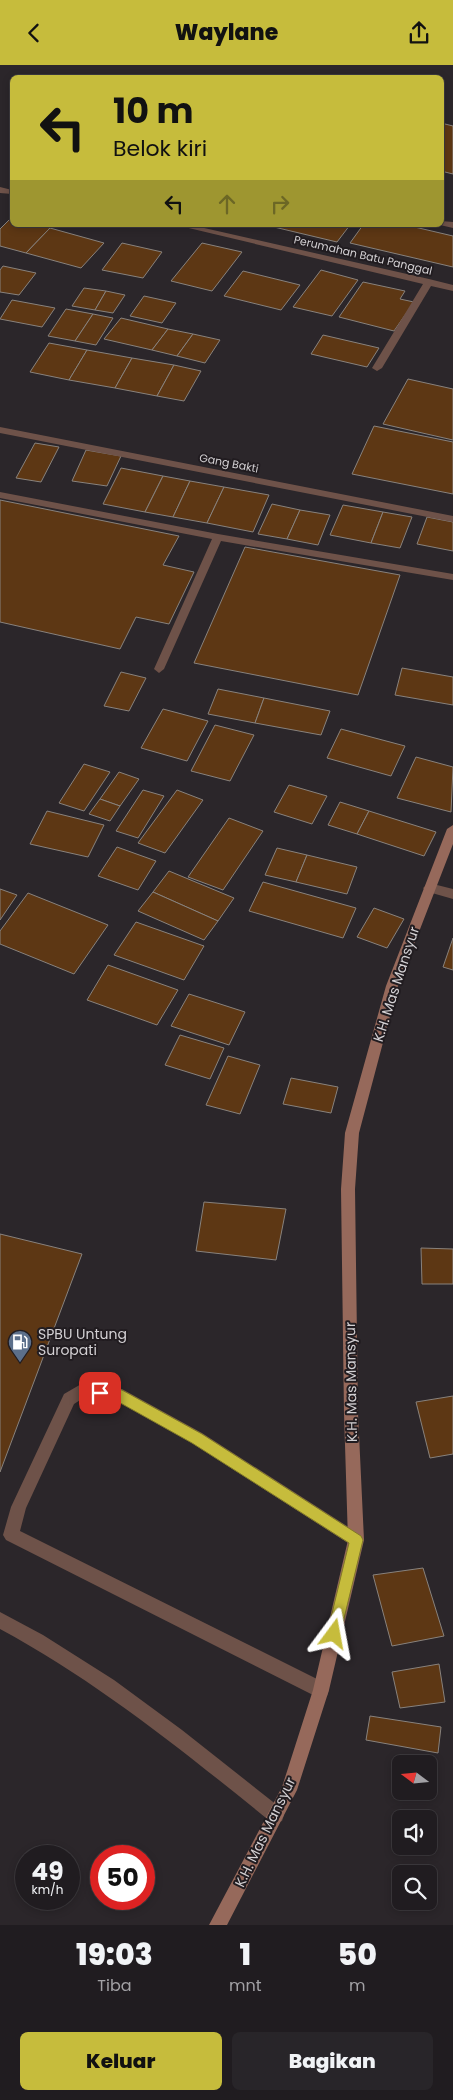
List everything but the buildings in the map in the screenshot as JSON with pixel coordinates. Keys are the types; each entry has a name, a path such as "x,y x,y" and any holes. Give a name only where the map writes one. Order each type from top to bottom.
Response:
{"main road":[{"name":"K.H. Mas Mansyur","path":"218,1925 289,1790 321,1690 356,1540 351,1413 348,1189 352,1133 392,986 453,829"}],"street":[{"name":"Perumahan Batu Panggal","path":"189,227 453,288"},
{"path":"377,368 429,282"},
{"name":"Gang Bakti","path":"0,430 453,519"},
{"path":"0,495 218,537 453,577"},
{"path":"159,669 218,537"},
{"path":"429,889 453,894"},
{"path":"321,1690 6,1534 69,1399 83,1391 117,1394 197,1438 356,1540"},
{"path":"0,1620 29,1635 132,1702 276,1815"}],"place":[{"name":"SPBU Untung Suropati","path":"20,1363"}],"route":[{"path":"100,1393 117,1394 197,1438 356,1540 334,1634"}]}
